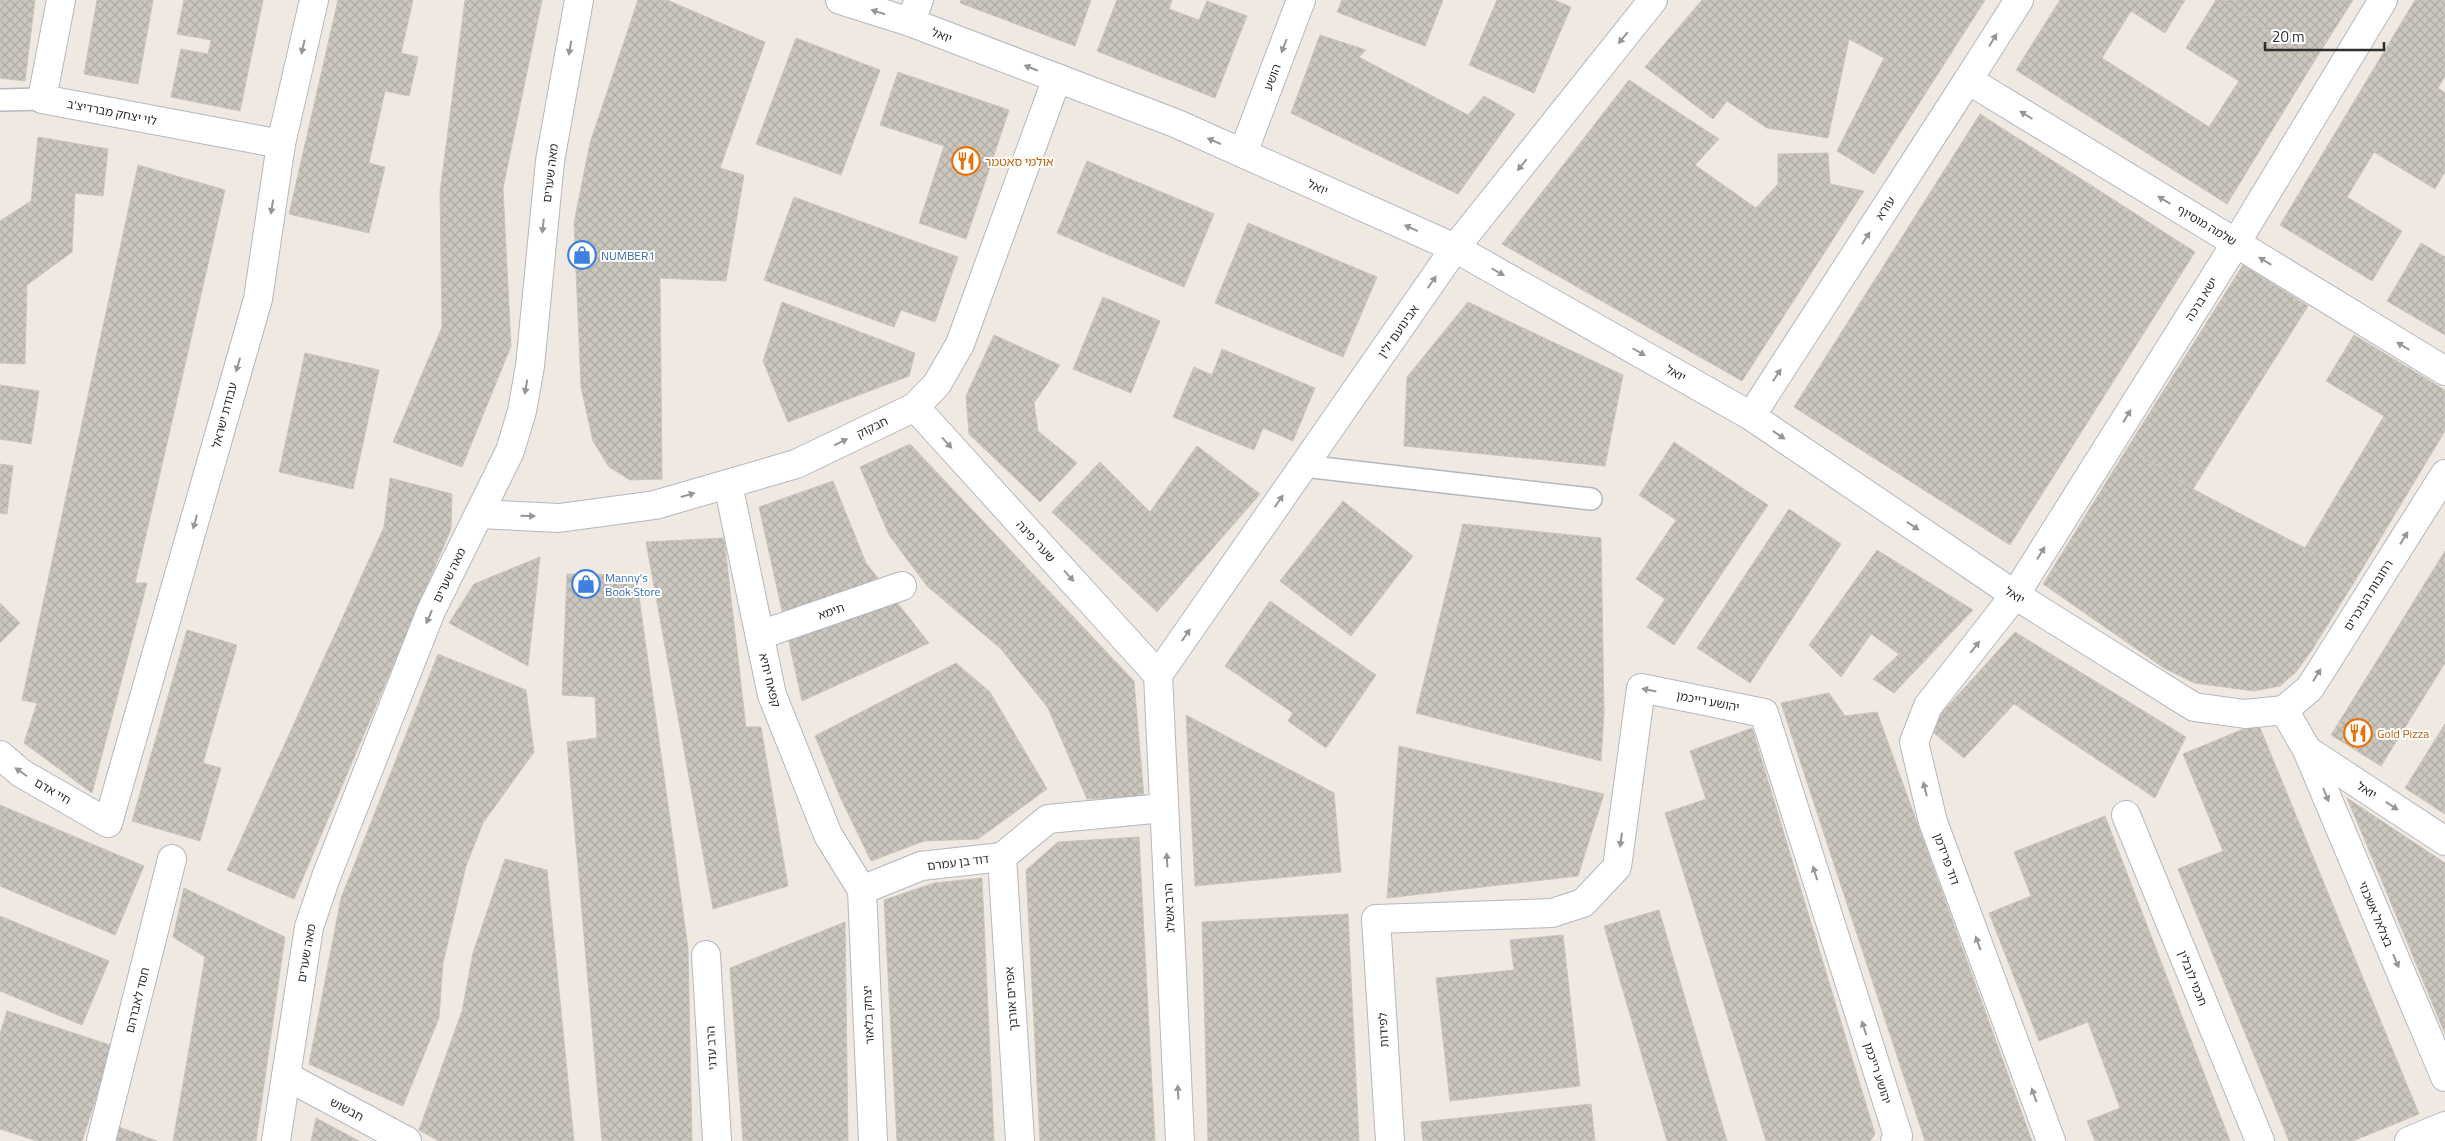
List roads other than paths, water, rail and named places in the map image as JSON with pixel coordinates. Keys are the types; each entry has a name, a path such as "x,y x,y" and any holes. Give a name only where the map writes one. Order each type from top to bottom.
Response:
{"street":[{"path":"42,99 61,0"},
{"name":"עבודת ישראל","path":"108,823 258,299 281,144 314,0"},
{"name":"מאה שערים","path":"276,1141 309,928 326,877 431,611 510,451 522,411 530,366 550,161 579,0"},
{"name":"יואל","path":"840,0 914,11 1057,78 1174,123 1455,248 1751,416 2015,595 2194,707 2245,714 2284,710 2307,750 2445,841"},
{"name":"הושע","path":"1243,154 1301,0"},
{"name":"אבינועם ילין","path":"1158,675 1455,248 1653,0"},
{"name":"עזרא","path":"1751,416 2018,0"},
{"name":"ישא ברכה","path":"2015,595 2236,243 2383,0"},
{"name":"חבקוק","path":"479,514 559,518 655,505 796,464 915,407 937,384 960,344 1057,78"},
{"name":"שלמה מוסיוף","path":"1968,80 2445,371"},
{"name":"לוי יצחק מברדיצ'ב","path":"42,99 281,144"},
{"name":"שערי פינה","path":"915,407 1158,675"},
{"name":"רחובות הבוכרים","path":"2284,710 2310,688 2445,474"},
{"name":"קפאח יחיא","path":"728,484 772,695 828,835 862,890"},
{"name":"תימא","path":"760,635 902,586"},
{"name":"דוד פרידמן","path":"2015,595 1928,706 1914,742 1933,822 2051,1141"},
{"name":"הרב אשלג","path":"1158,675 1180,1141"},
{"name":"יהושע רייכמן","path":"1376,919 1552,913 1582,903 1617,867 1641,688 1764,713 1898,1136 1895,1141"},
{"name":"בצלאל אשכנזי","path":"2307,750 2445,1077"},
{"name":"חיי אדם","path":"0,755 21,773 108,823"},
{"name":"דוד בן עמרם","path":"862,890 921,866 1002,857 1048,819 1164,808"},
{"name":"חכמי לובלין","path":"2126,815 2260,1141"},
{"name":"אפרים אורבך","path":"1002,857 1020,1141"},
{"name":"חסד לאברהם","path":"102,1141 172,859"},
{"name":"יצחק בלאזר","path":"862,890 873,1141"},
{"name":"לפידות","path":"1376,919 1390,1141"},
{"name":"הרב עדני","path":"706,954 717,1141"},
{"name":"חבשוש","path":"286,1076 407,1141"},
{"path":"2409,1141 2445,1126"}],"lane":[{"path":"0,100 42,99"},
{"path":"1304,466 1592,499"}],"place":[{"name":"אולמי סאטמר","path":"966,161"},
{"name":"NUMBER1","path":"582,255"},
{"name":"Manny's Book Store","path":"586,584"},
{"name":"Gold Pizza","path":"2358,733"}]}
